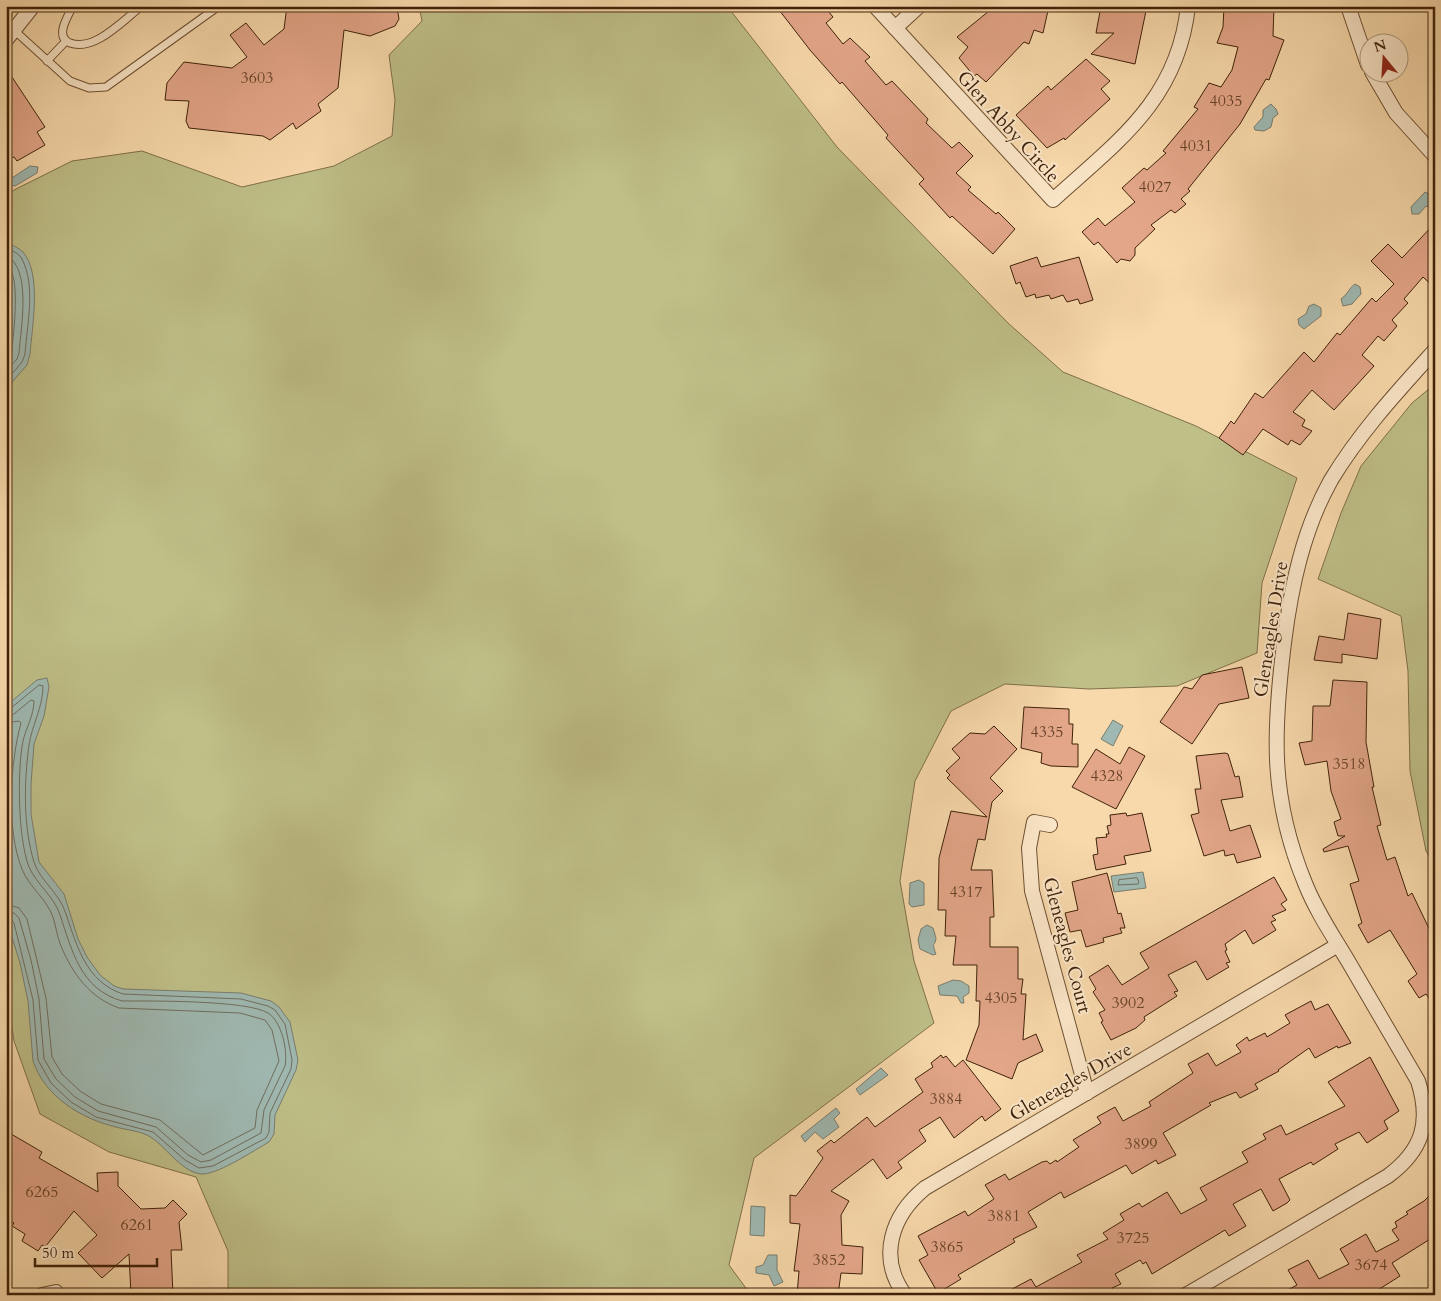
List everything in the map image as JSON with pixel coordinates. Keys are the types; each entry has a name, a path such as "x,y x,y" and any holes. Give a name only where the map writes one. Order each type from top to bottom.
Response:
{"street":[{"path":"11,36 33,6"},
{"name":"Glen Abby Circle","path":"875,6 1053,200 1128,133 1147,111 1171,70 1180,47 1188,6"},
{"path":"895,28 919,6"},
{"path":"1348,6 1358,36"},
{"path":"1378,82 1396,113 1435,156"},
{"name":"Gleneagles Drive","path":"1186,1295 1388,1176 1402,1166 1413,1152 1421,1136 1425,1118 1424,1100 1418,1081 1338,945 1305,884 1288,832 1278,782 1275,751 1276,709 1288,612 1302,550 1330,482 1370,422 1435,350"},
{"name":"Gleneagles Court","path":"1050,825 1034,822 1029,862 1032,891 1088,1093"},
{"name":"Gleneagles Drive","path":"905,1295 893,1272 891,1246 894,1228 902,1211 911,1199 925,1188 1338,945"}],"lane":[{"path":"73,6 62,29 62,34 66,41 78,46 86,45 142,6"},
{"path":"11,36 47,60 70,81 89,88 106,87 219,6"},
{"path":"47,60 66,41"}],"green space":[{"path":"419,6 727,6 837,147 1008,323 1063,372 1196,426 1297,478 1262,583 1257,653 1177,686 1089,689 1005,684 951,711 915,781 900,881 914,961 934,1023 754,1158 729,1265 751,1295 228,1295 228,1251 196,1177 109,1152 40,1114 14,1041 6,985 6,198 14,190 72,161 142,151 242,187 334,166 392,136 395,100 389,55 422,21"},
{"path":"1435,384 1435,865 1426,851 1410,771 1408,671 1401,616 1318,579 1341,513 1361,466 1412,403"}],"water":[{"path":"1271,104 1278,114 1273,118 1271,127 1264,131 1255,130 1254,127 1263,117 1263,110"},
{"path":"30,166 38,167 37,173 15,186 8,184 9,180"},
{"path":"1425,192 1433,196 1435,205 1426,206 1419,214 1412,214 1411,207"},
{"path":"6,242 23,252 29,262 34,287 34,316 27,365 6,389"},
{"path":"1355,284 1360,287 1361,294 1352,304 1343,306 1341,299"},
{"path":"1314,304 1321,308 1321,316 1304,329 1299,325 1298,319 1306,314 1309,306"},
{"path":"47,678 49,687 44,716 34,744 31,814 39,862 64,894 78,939 87,957 100,975 114,986 123,989 241,993 271,1001 279,1007 290,1022 298,1060 296,1070 275,1115 274,1134 269,1142 220,1169 204,1174 197,1173 183,1166 158,1142 148,1136 103,1123 78,1112 56,1096 46,1085 33,1061 28,1001 20,963 6,918 6,706 37,680"},
{"path":"1113,720 1123,726 1113,746 1101,739"},
{"path":"1143,872 1146,888 1114,892 1111,876"},
{"path":"919,880 924,883 924,905 912,907 909,904 910,883"},
{"path":"927,925 933,928 936,938 934,945 936,954 933,955 920,949 918,940 921,929"},
{"path":"953,980 961,981 969,986 969,993 963,997 964,1003 961,1003 957,996 940,995 938,986"},
{"path":"881,1068 888,1075 860,1095 856,1089"},
{"path":"836,1108 840,1113 834,1119 839,1127 823,1139 815,1132 805,1142 801,1136"},
{"path":"751,1206 765,1207 764,1236 750,1235"},
{"path":"768,1255 777,1255 777,1270 783,1282 774,1286 769,1275 756,1273 756,1267 763,1265"}],"building":[{"path":"287,6 392,6 398,13 399,19 395,26 370,36 344,30 338,88 318,104 321,111 296,129 293,123 270,140 263,136 189,128 186,121 189,101 165,100 167,83 184,62 232,68 247,57 230,35 246,23 264,45 284,29"},
{"path":"776,6 824,6 833,17 826,23 843,44 850,38 870,57 865,61 886,85 892,81 928,119 926,123 952,148 959,142 973,156 956,173 971,187 968,190 996,214 998,212 1015,229 993,254 952,216 950,218 919,184 924,179 886,138 888,135 842,82 840,84 810,50"},
{"path":"990,6 1049,6 1043,33 1034,30 1029,44 1024,42 986,82 977,74 974,76 959,58 968,47 957,37 989,11"},
{"path":"1101,6 1147,6 1135,64 1091,54 1114,33 1096,33"},
{"path":"1224,6 1274,6 1273,36 1284,40 1269,80 1266,79 1240,124 1188,189 1190,191 1181,199 1186,204 1175,213 1171,210 1151,225 1155,229 1135,248 1135,255 1130,261 1121,259 1117,263 1098,242 1094,245 1082,232 1098,218 1105,226 1135,202 1122,188 1144,168 1147,170 1166,153 1163,151 1198,109 1194,107 1209,83 1221,87 1232,70 1238,47 1217,43 1223,27"},
{"path":"1086,59 1110,81 1101,89 1110,99 1065,140 1064,138 1047,148 1016,115 1048,86 1051,90"},
{"path":"6,68 45,127 37,132 45,145 17,161 14,157 6,160"},
{"path":"1435,223 1435,288 1423,277 1404,299 1408,303 1392,320 1397,326 1384,341 1378,336 1362,355 1374,366 1334,410 1312,390 1293,412 1305,420 1302,426 1312,431 1300,445 1291,440 1288,445 1263,429 1243,455 1219,438 1231,421 1234,424 1255,393 1263,398 1304,352 1314,362 1337,333 1340,335 1372,298 1376,302 1394,284 1371,261 1388,244 1402,258"},
{"path":"1037,257 1041,267 1079,257 1093,300 1080,304 1078,299 1067,302 1063,295 1051,299 1049,295 1036,298 1035,294 1026,297 1020,282 1016,284 1010,266"},
{"path":"1348,613 1381,619 1377,659 1342,654 1342,663 1314,660 1319,636 1344,640"},
{"path":"1242,667 1249,698 1219,704 1192,744 1160,722 1184,687 1192,689 1202,675"},
{"path":"1333,680 1367,682 1366,742 1374,787 1372,787 1381,825 1377,826 1387,860 1395,857 1408,896 1412,893 1435,941 1435,1006 1426,994 1419,998 1408,981 1417,974 1390,930 1368,943 1358,925 1362,923 1350,884 1359,881 1348,846 1324,852 1323,849 1345,836 1338,836 1334,822 1341,819 1331,791 1327,761 1305,765 1299,743 1312,741 1313,706 1330,706"},
{"path":"1024,707 1069,709 1069,724 1073,724 1072,744 1078,744 1078,767 1051,766 1041,763 1042,753 1021,748"},
{"path":"994,726 1017,749 990,778 1003,791 992,802 985,840 978,839 971,870 992,870 994,917 990,917 990,947 1018,947 1018,979 1023,979 1021,994 1026,994 1023,1040 1036,1034 1043,1051 1018,1063 1012,1079 966,1060 979,1025 980,1001 976,1001 977,965 953,965 956,936 945,936 946,910 938,910 939,858 951,811 987,817 947,778 950,775 946,771 960,758 952,749 970,733 985,734"},
{"path":"1129,747 1145,756 1116,809 1072,787 1096,749 1120,764"},
{"path":"1228,754 1235,777 1239,776 1243,797 1221,800 1230,831 1250,825 1261,857 1237,863 1234,854 1225,856 1224,850 1204,856 1191,815 1199,813 1195,789 1201,789 1196,756"},
{"path":"1126,813 1127,816 1142,813 1151,851 1124,856 1126,864 1096,870 1093,855 1098,854 1096,838 1107,837 1106,834 1109,834 1107,826 1111,825 1110,815"},
{"path":"1107,873 1118,914 1121,913 1125,928 1120,928 1122,933 1103,938 1104,942 1086,947 1081,930 1070,932 1065,913 1078,910 1072,882"},
{"path":"1274,877 1287,900 1281,904 1286,910 1272,916 1276,920 1271,922 1276,930 1253,944 1245,930 1225,944 1227,950 1225,951 1230,962 1226,963 1229,967 1207,980 1196,961 1168,975 1178,991 1174,992 1177,996 1144,1017 1145,1020 1136,1028 1111,1040 1101,1022 1103,1021 1099,1013 1105,1010 1093,992 1096,989 1089,977 1108,965 1122,985 1149,968 1140,953"},
{"path":"1311,1001 1315,1010 1328,1004 1351,1043 1338,1048 1337,1046 1315,1058 1309,1048 1279,1071 1255,1084 1258,1089 1240,1098 1236,1092 1209,1103 1211,1105 1163,1133 1176,1155 1158,1164 1156,1160 1132,1174 1126,1165 1064,1198 1061,1192 1028,1212 1037,1227 1013,1239 1015,1242 958,1275 961,1279 938,1293 919,1260 928,1255 918,1236 965,1211 968,1216 994,1199 985,1185 1005,1174 1009,1180 1042,1162 1047,1161 1050,1164 1056,1160 1057,1162 1079,1147 1073,1140 1101,1123 1097,1117 1115,1107 1123,1121 1151,1106 1149,1102 1193,1073 1188,1064 1208,1053 1216,1066 1241,1052 1236,1045 1247,1037 1249,1041 1265,1033 1267,1037 1290,1023 1285,1015"},
{"path":"941,1055 943,1058 946,1056 955,1067 963,1060 1001,1109 985,1121 982,1116 954,1138 940,1117 919,1130 926,1141 898,1162 902,1168 887,1179 873,1159 831,1191 849,1201 841,1215 842,1245 863,1247 862,1274 841,1273 838,1295 797,1295 799,1271 794,1271 800,1224 790,1223 790,1195 796,1196 803,1187 823,1158 817,1151 831,1140 834,1143 867,1117 875,1127 923,1092 915,1079 933,1067 931,1063"},
{"path":"1370,1057 1399,1111 1384,1121 1388,1129 1367,1143 1359,1132 1335,1144 1338,1149 1313,1165 1311,1162 1279,1179 1290,1200 1287,1203 1273,1211 1261,1189 1233,1204 1246,1226 1229,1236 1225,1230 1152,1274 1146,1262 1143,1264 1140,1260 1115,1274 1121,1284 1112,1288 1116,1295 1001,1295 1031,1279 1036,1287 1082,1262 1077,1255 1108,1239 1103,1233 1124,1220 1120,1214 1139,1203 1142,1207 1167,1192 1181,1214 1207,1200 1200,1188 1248,1162 1242,1152 1266,1139 1263,1134 1281,1125 1286,1135 1345,1106 1328,1082"},
{"path":"6,1131 42,1152 39,1158 98,1192 97,1173 118,1172 118,1186 141,1209 165,1208 173,1200 187,1214 179,1222 182,1250 171,1250 173,1295 131,1295 129,1254 102,1278 78,1253 97,1235 74,1211 45,1247 42,1245 38,1251 22,1241 25,1234 12,1226 14,1223 6,1218"},
{"path":"1435,1190 1435,1236 1392,1263 1400,1276 1370,1295 1278,1295 1297,1285 1288,1270 1308,1260 1319,1279 1349,1264 1340,1249 1366,1234 1376,1252 1399,1240 1392,1230 1397,1227 1395,1222 1408,1214 1406,1212 1424,1201"}]}
